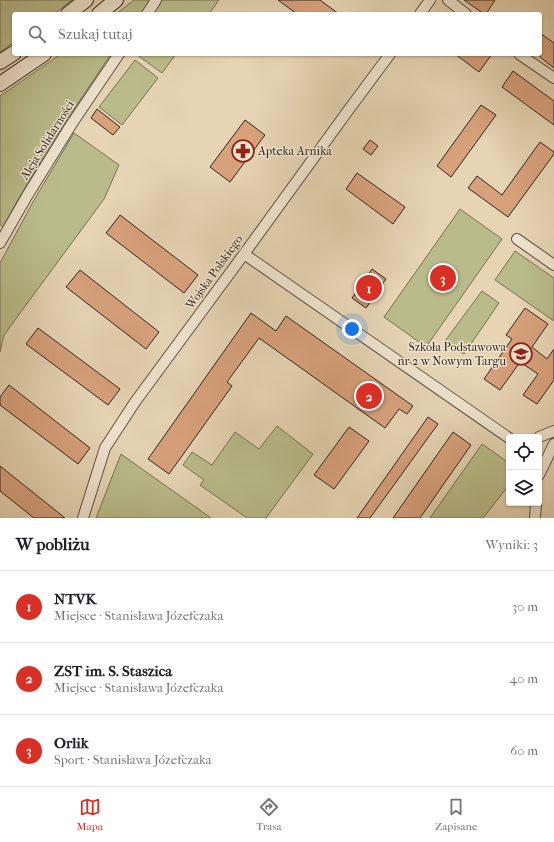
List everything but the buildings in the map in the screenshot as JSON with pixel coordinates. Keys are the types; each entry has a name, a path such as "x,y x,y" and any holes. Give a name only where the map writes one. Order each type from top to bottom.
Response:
{"main road":[{"path":"71,12 86,0"},
{"path":"101,12 116,0"},
{"path":"0,62 12,54"},
{"path":"0,84 41,56"}],"street":[{"path":"148,12 156,0"},
{"path":"421,12 430,0"},
{"path":"448,0 463,12"},
{"name":"Aleja Solidarności","path":"0,243 71,125 118,56"},
{"name":"Wojska Polskiego","path":"83,518 105,448 135,402 389,56"},
{"path":"522,56 554,78"},
{"path":"517,239 554,265"},
{"path":"244,254 506,436"},
{"path":"542,436 554,431"},
{"path":"541,470 554,444"},
{"path":"535,518 536,506"}],"green space":[{"path":"0,0 72,0 57,12 12,12 12,43 0,52"},
{"path":"134,0 219,0 210,12 119,12"},
{"path":"58,56 110,56 41,161 3,227 0,225 0,96"},
{"path":"139,56 175,56 162,73"},
{"path":"135,60 158,78 122,125 99,107"},
{"path":"74,133 119,165 104,199 4,335 0,352 0,263 34,200"},
{"path":"460,209 502,239 426,347 384,317"},
{"path":"515,251 554,278 554,321 495,280"},
{"path":"482,291 499,303 464,354 445,341"},
{"path":"277,426 313,454 266,518 247,518 200,485 204,480 183,465 192,452 212,465 235,432 259,449"},
{"path":"482,444 506,461 506,489 483,518 430,518"},
{"path":"121,454 211,518 96,518"}],"place":[{"name":"Apteka Arnika","path":"243,151"},
{"name":"Orlik","path":"443,278"},
{"name":"NTVK","path":"369,288"},
{"name":"Szkoła Podstawowa nr 2 w Nowym Targu","path":"521,354"},
{"name":"ZST im. S. Staszica","path":"369,396"}]}
